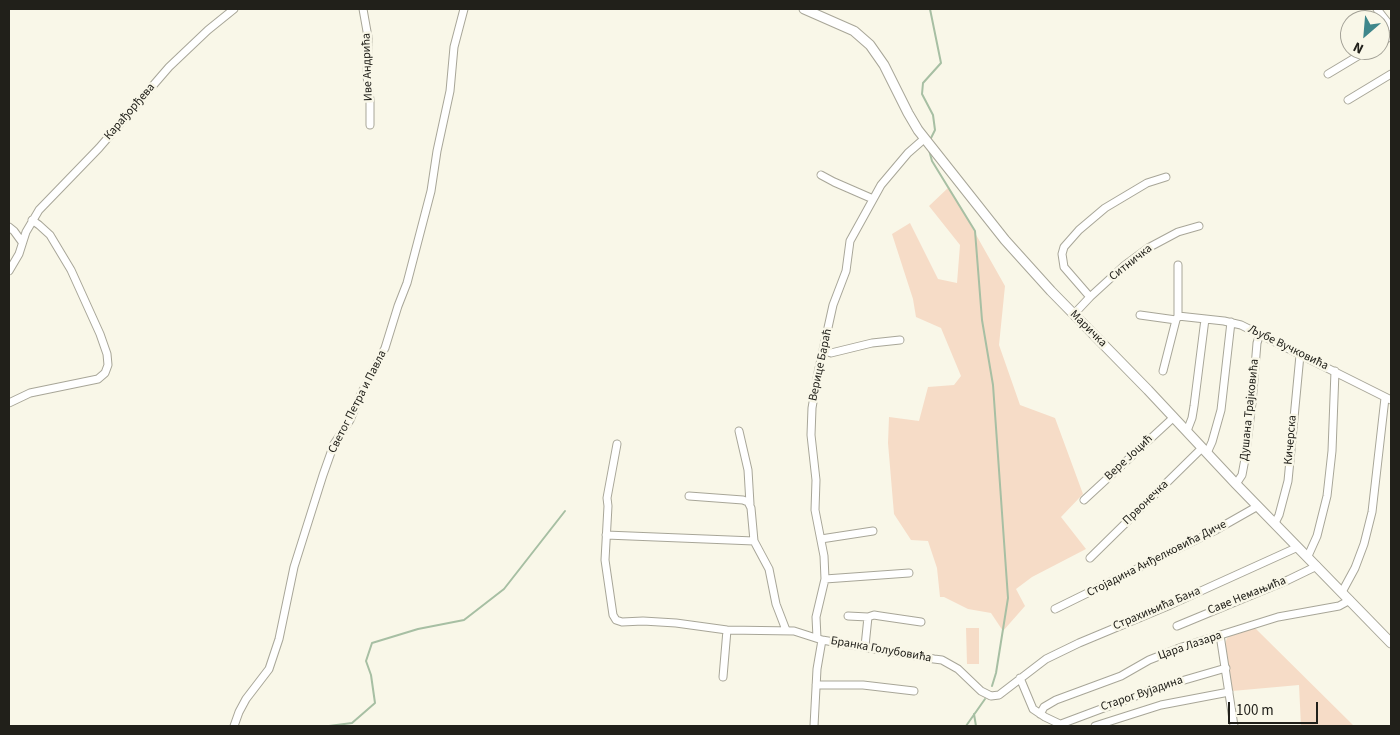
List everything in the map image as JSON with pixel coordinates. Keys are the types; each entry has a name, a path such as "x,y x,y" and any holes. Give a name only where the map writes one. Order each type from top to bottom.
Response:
{"street":[{"name":"Карађорђева","path":"9,271 19,254 32,220 40,210 99,148 169,66 234,9"},
{"name":"Иве Андрића","path":"363,9 368,37 367,76 370,100 370,125"},
{"name":"Светог Петра и Павла","path":"234,726 238,712 269,669 279,639 294,567 323,474 334,444 350,420 385,348 407,283 431,191 436,150 450,91 454,47 464,9"},
{"name":"Маричка","path":"804,9 843,26 862,37 870,45 884,65 908,113 926,140 1005,240 1187,430 1236,484 1391,643"},
{"path":"1377,9 1391,27"},
{"path":"1328,74 1351,60"},
{"path":"1348,100 1391,74"},
{"name":"Верице Бараћ","path":"814,726 820,639 816,617 825,578 821,539 815,510 816,480 811,426 814,390 833,305 846,271 850,241 873,199 889,175 916,144 926,140"},
{"path":"821,175 873,199"},
{"path":"1090,296 1064,267 1062,254 1064,247 1079,230 1105,208 1147,183 1166,177"},
{"path":"9,403 30,393 98,379 105,373 108,365 108,358 100,334 71,270 50,235 32,220"},
{"name":"Ситничка","path":"1074,314 1090,296 1124,265 1148,248 1178,232 1199,226"},
{"path":"12,229 26,232"},
{"path":"12,229 22,242"},
{"path":"1163,371 1177,318 1178,265"},
{"name":"Љубе Вучковића","path":"1140,315 1230,322 1260,334 1388,399"},
{"path":"1187,430 1194,406 1205,319"},
{"path":"1204,450 1212,442 1221,410 1230,322"},
{"name":"Душана Трајковића","path":"1236,484 1242,475 1245,459 1257,344 1260,334"},
{"path":"824,351 831,353 872,343 900,340"},
{"name":"Кичерска","path":"1274,523 1279,515 1288,481 1300,355"},
{"path":"1308,556 1317,536 1327,496 1332,451 1335,371"},
{"path":"1342,592 1355,568 1364,544 1372,512 1388,399"},
{"name":"Вере Јоцић","path":"1084,500 1174,417"},
{"path":"739,431 748,470 754,541 769,569 776,604 786,630"},
{"path":"617,444 608,492 606,535 754,541"},
{"name":"Првонечка","path":"1090,558 1204,450"},
{"path":"689,496 743,500 750,504"},
{"name":"Стојадина Анђелковића Диче","path":"1055,609 1197,540 1258,506"},
{"path":"821,539 873,531"},
{"name":"Бранка Голубовића","path":"606,535 605,560 614,614 617,620 622,622 676,623 727,630 786,630 801,632 820,639 942,660 958,669 981,692 990,696 999,695 1020,678"},
{"name":"Страхињића Бана","path":"1020,678 1046,659 1078,643 1170,605 1298,547"},
{"name":"Саве Немањића","path":"1177,626 1317,566"},
{"path":"825,578 909,572"},
{"name":"Цара Лазара","path":"1040,714 1044,707 1056,700 1122,676 1149,660 1166,653 1278,618 1339,606 1350,600"},
{"path":"848,616 868,617 874,615 920,622"},
{"path":"865,646 868,617"},
{"path":"723,677 727,630"},
{"path":"1220,635 1234,726"},
{"name":"Старог Вујадина","path":"1063,725 1157,688 1226,668"},
{"path":"1020,678 1033,709 1063,725"},
{"path":"816,684 862,685 914,691"},
{"path":"1095,726 1161,705 1229,692"}],"shaded area":[{"path":"949,187 1005,286 999,345 1020,405 1055,418 1083,494 1061,517 1086,549 1032,577 1016,589 1025,606 1003,631 991,613 968,609 944,597 940,597 937,568 928,541 911,540 894,514 888,443 889,417 919,421 928,387 954,385 961,376 941,328 916,317 913,299 892,234 910,223 938,279 957,283 960,245 929,206"},
{"path":"966,628 979,628 979,664 967,664"},
{"path":"1255,628 1354,726 1301,726 1299,685 1232,691 1225,644 1227,638"}],"waterway":[{"path":"930,9 941,63 923,83 922,94 933,115 935,130 930,140"},
{"path":"929,150 932,161 975,231 982,320 993,385 1008,598 996,673 992,686"},
{"path":"329,726 352,723 375,703 371,675 366,661 372,643 418,629 464,620 504,589 565,511"},
{"path":"966,726 985,699"},
{"path":"974,714 976,726"}]}
